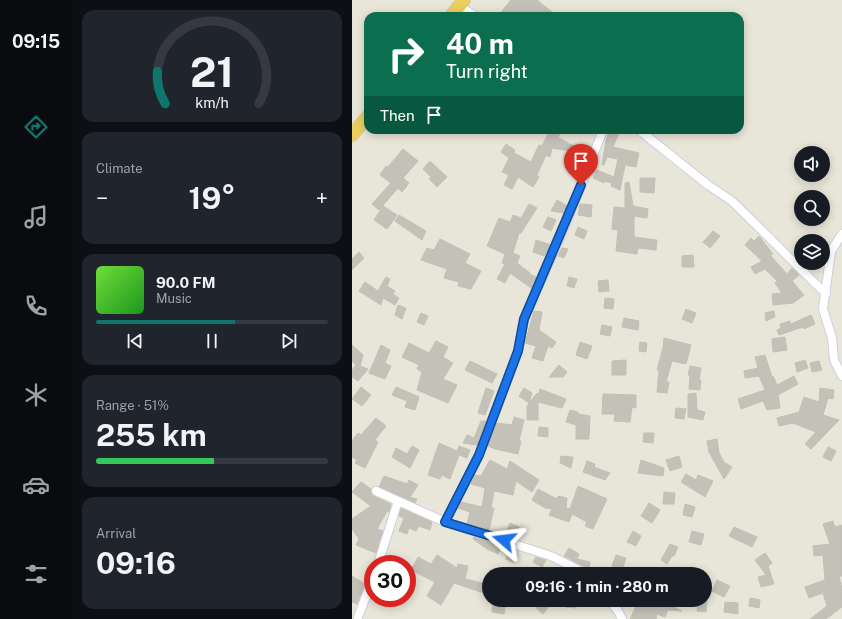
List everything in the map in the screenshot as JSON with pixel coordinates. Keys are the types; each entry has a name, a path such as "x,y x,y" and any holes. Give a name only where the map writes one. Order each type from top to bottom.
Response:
{"highway":[{"path":"454,12 461,3"},
{"path":"352,136 364,121"}],"street":[{"path":"461,3 471,12"},
{"path":"445,522 479,455 518,351 524,319 565,226 601,134"},
{"path":"644,134 708,185 732,201 826,294"},
{"path":"842,234 831,251 824,309 832,338 834,360 842,376"},
{"path":"376,491 445,522 551,556 573,567"},
{"path":"381,555 398,501"},
{"path":"357,617 364,600"},
{"path":"615,607 622,619"}],"building":[{"path":"511,0 537,0 552,12 501,12"},
{"path":"548,134 560,134 558,137 587,154 552,148 550,157 546,155 537,175 539,177 533,187 518,177 512,189 504,185 509,175 502,172 509,158 501,152 506,144 515,150 514,153 531,162 539,145 542,146"},
{"path":"608,134 619,134 613,147 639,153 636,167 625,165 620,190 611,186 612,183 604,181 604,183 593,178 597,170 614,177 618,159 607,157 604,165 602,165"},
{"path":"403,149 418,161 403,178 409,183 402,192 398,188 379,210 372,204 391,183 380,175 386,166 388,167"},
{"path":"429,162 431,162 447,177 437,187 429,179 431,177 423,169"},
{"path":"640,178 655,178 654,193 640,192"},
{"path":"629,182 633,206 648,209 647,218 634,216 634,237 657,240 656,250 638,248 637,254 616,251 618,230 612,229 614,207 625,208 625,183"},
{"path":"557,200 567,206 564,213 551,211"},
{"path":"529,204 537,208 521,233 519,233 513,253 520,256 517,263 530,273 529,274 536,277 531,288 510,273 505,283 497,279 505,264 502,263 505,254 487,246 499,218 510,222 513,215 521,218"},
{"path":"580,204 592,205 591,217 578,215"},
{"path":"383,206 397,215 387,229 374,220"},
{"path":"399,215 426,231 422,240 395,221"},
{"path":"548,217 556,220 551,231 543,227"},
{"path":"578,227 587,231 584,239 575,235"},
{"path":"713,231 720,236 710,248 703,242"},
{"path":"759,236 773,254 770,255 787,274 792,268 799,275 792,281 804,295 793,303 773,305 772,294 782,293 775,283 777,281 765,269 755,274 751,267 762,261 745,245 751,238 754,241"},
{"path":"440,239 470,254 465,263 481,271 471,289 458,286 459,282 444,278 447,269 421,260 427,248 434,250"},
{"path":"536,240 551,245 544,256 533,252"},
{"path":"562,248 568,249 564,258 558,256"},
{"path":"359,252 364,258 352,270 352,259"},
{"path":"693,255 694,267 682,267 682,256"},
{"path":"386,277 390,279 387,286 395,291 393,294 399,298 395,305 383,298 381,305 359,291 365,282 378,291"},
{"path":"569,277 577,279 574,288 567,286"},
{"path":"608,280 609,291 599,292 598,281"},
{"path":"605,298 614,299 613,309 604,308"},
{"path":"398,305 406,308 402,319 395,315"},
{"path":"686,309 696,313 692,323 682,319"},
{"path":"534,311 542,312 539,330 556,342 552,348 548,346 543,361 532,358 536,346 525,343"},
{"path":"774,311 775,317 766,321 765,313"},
{"path":"421,313 428,316 424,325 417,322"},
{"path":"811,315 815,324 804,329 803,327 779,335 777,330 781,328 780,324 790,321 791,324"},
{"path":"624,318 639,321 638,330 622,327"},
{"path":"602,325 612,327 610,336 600,334"},
{"path":"785,337 787,350 773,352 772,339"},
{"path":"664,338 691,345 686,364 672,361 666,382 669,382 667,393 657,392 659,371 657,370"},
{"path":"436,341 448,347 443,357 453,363 443,379 457,385 448,403 417,390 422,372 417,369 419,365 402,357 409,343 429,353"},
{"path":"580,342 592,346 587,359 576,355"},
{"path":"640,342 647,343 646,352 639,351"},
{"path":"352,345 363,355 360,366 368,369 358,381 352,377 352,370 356,365 352,361"},
{"path":"381,345 390,350 385,363 391,366 385,379 369,373"},
{"path":"765,355 772,377 773,376 777,385 794,376 798,384 778,395 780,408 767,410 763,401 741,409 738,399 765,390 759,376 745,378 744,371 758,368 755,357"},
{"path":"626,360 626,375 612,375 612,361"},
{"path":"805,360 808,368 797,372 795,363"},
{"path":"470,361 497,374 492,383 465,370"},
{"path":"819,361 822,370 812,372 810,363"},
{"path":"559,365 567,372 563,377 549,377"},
{"path":"690,366 701,368 699,380 701,380 700,390 689,389 690,376 688,375"},
{"path":"361,387 371,395 362,406 352,399"},
{"path":"396,387 419,397 415,410 405,407 407,401 392,395"},
{"path":"486,388 494,391 485,415 478,413"},
{"path":"524,388 532,393 529,403 519,396"},
{"path":"820,388 834,390 833,399 828,398 823,415 839,420 811,449 805,444 816,432 793,423 779,426 777,418 799,412 804,397 819,402"},
{"path":"540,389 566,399 562,408 538,402 538,420 527,420 527,406 537,393 538,396"},
{"path":"696,393 697,410 705,412 703,420 688,417 688,394"},
{"path":"603,394 636,395 636,408 632,407 630,422 614,421 615,414 602,414"},
{"path":"676,408 686,409 684,419 675,418"},
{"path":"570,410 578,412 578,414 590,416 589,439 576,439 576,425 566,422"},
{"path":"514,417 524,420 519,441 521,441 518,454 488,446 497,423 512,425"},
{"path":"376,418 386,426 375,440 378,442 365,468 355,463 357,460 352,457 352,441 358,433 361,435"},
{"path":"481,421 486,421 477,445 463,443 467,435 474,438"},
{"path":"539,427 548,428 548,437 538,436"},
{"path":"644,433 654,433 653,443 643,442"},
{"path":"717,439 719,453 724,462 732,467 724,479 709,452 707,441"},
{"path":"439,443 457,451 459,446 470,450 467,458 459,455 450,479 442,475 440,479 428,475"},
{"path":"412,446 419,450 410,468 392,457 396,448 407,454"},
{"path":"828,447 836,451 831,461 823,457"},
{"path":"561,456 573,457 571,468 560,463"},
{"path":"679,456 682,467 670,471 666,460"},
{"path":"490,460 507,469 510,461 539,480 532,492 516,481 513,495 494,491 491,508 494,508 489,530 467,523 470,512 458,508 461,502 482,507 485,488 471,484 475,475 481,476"},
{"path":"641,460 664,468 663,476 638,473"},
{"path":"587,461 595,464 594,467 610,473 605,480 583,472"},
{"path":"686,474 696,480 698,475 713,481 705,497 681,482"},
{"path":"384,476 407,484 409,480 418,485 410,497 417,499 415,503 379,487"},
{"path":"361,482 371,489 373,496 391,504 389,512 387,511 377,529 383,531 376,553 356,545 359,539 352,529 352,519 371,506 352,492"},
{"path":"578,486 607,499 593,529 585,526 587,522 572,514 569,522 549,515 552,509 545,508 532,500 538,489 557,499 558,496 567,498 566,508 570,509"},
{"path":"664,492 675,493 674,504 663,504"},
{"path":"649,503 660,510 652,523 641,516"},
{"path":"685,504 695,507 692,517 683,515"},
{"path":"401,508 432,522 430,530 419,526 416,531 409,528 407,534 399,531 404,518 399,516"},
{"path":"833,521 835,527 842,525 842,576 839,576 842,588 842,607 826,619 810,619 827,606 823,593 809,598 805,587 825,580 823,555 814,556 813,546 830,544 823,524"},
{"path":"510,523 519,527 515,537 506,533"},
{"path":"734,527 757,537 752,547 729,536"},
{"path":"633,531 641,536 636,546 627,542"},
{"path":"692,531 704,534 701,545 689,542"},
{"path":"474,537 501,546 498,554 487,549 473,539"},
{"path":"670,544 678,547 674,556 672,556 667,564 661,560"},
{"path":"569,548 579,554 577,559 590,562 589,567 585,567 564,556"},
{"path":"509,552 517,556 514,563 506,559"},
{"path":"765,553 772,563 768,566 774,584 761,587 758,577 766,575 755,560"},
{"path":"437,555 457,568 458,564 468,566 465,579 482,583 482,592 454,583 441,605 427,596 435,582 416,572 416,561 418,557 431,564"},
{"path":"616,555 626,558 623,567 612,566"},
{"path":"536,557 546,560 542,567 533,562"},
{"path":"352,576 364,583 364,586 357,604 352,602"},
{"path":"717,580 730,586 724,597 712,591"},
{"path":"750,598 760,600 759,608 749,606"},
{"path":"725,602 738,603 738,614 724,612"},
{"path":"492,607 505,607 504,614 492,612"},
{"path":"537,607 548,607 543,614 536,608"},
{"path":"636,607 674,607 682,611 668,610 665,617 657,614 656,619 630,619"},
{"path":"697,607 706,607 706,612 697,611"}],"route":[{"path":"504,540 445,522 479,455 518,351 524,319 537,293 581,185"}]}
